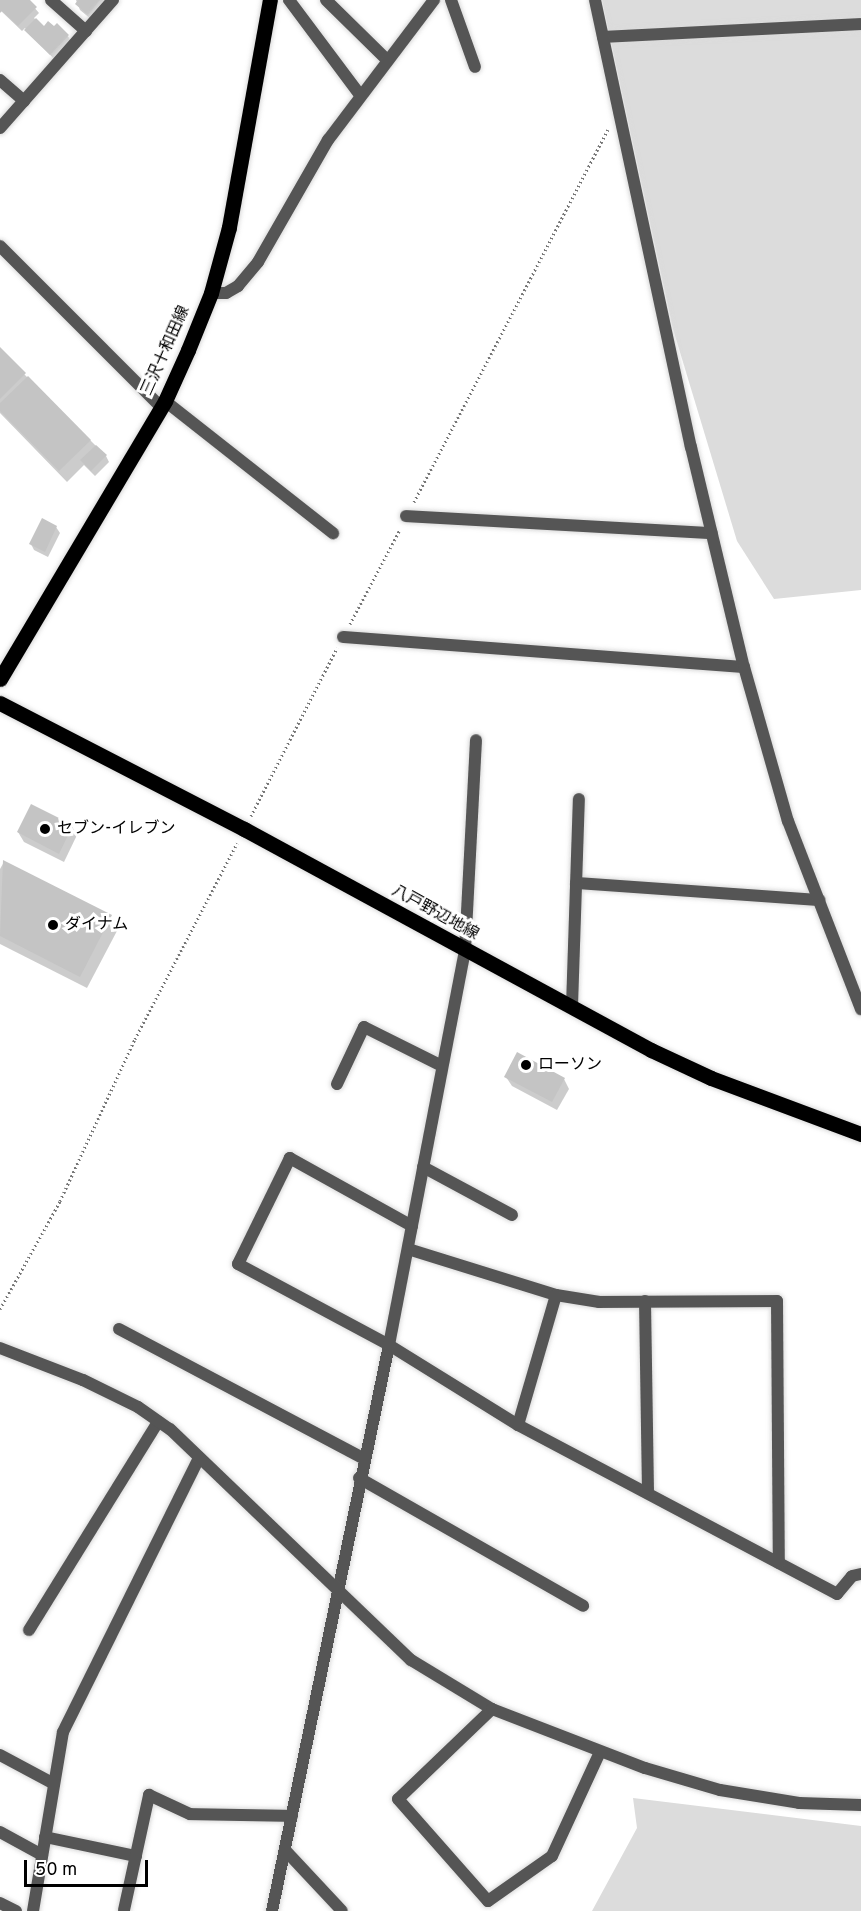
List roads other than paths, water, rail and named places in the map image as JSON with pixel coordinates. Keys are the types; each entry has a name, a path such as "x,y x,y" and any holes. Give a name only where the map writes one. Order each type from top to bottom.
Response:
{"main road":[{"name":"三沢十和田線","path":"0,679 163,404 211,293 229,227 270,0"},
{"name":"八戸野辺地線","path":"0,703 244,829 465,950 711,1078 861,1134"}],"street":[{"path":"51,0 86,31"},
{"path":"0,128 113,0"},
{"path":"289,0 360,95"},
{"path":"326,0 387,60"},
{"path":"211,293 226,293 238,286 258,262 328,140 434,0"},
{"path":"450,0 475,68"},
{"path":"595,0 617,110 744,667 788,821 861,1007"},
{"path":"603,37 861,24"},
{"path":"0,80 24,101"},
{"path":"0,246 163,404 333,533"},
{"path":"406,516 712,533"},
{"path":"343,637 744,667"},
{"path":"272,1911 363,1458 389,1346 465,950 476,740"},
{"path":"572,1006 579,799"},
{"path":"576,883 819,900"},
{"path":"337,1084 364,1027 442,1066"},
{"path":"412,1226 290,1158 238,1264 389,1346 518,1425 837,1594 852,1576 861,1574"},
{"path":"423,1167 512,1215"},
{"path":"408,1249 556,1295 599,1302 777,1301 779,1563"},
{"path":"518,1425 556,1295"},
{"path":"645,1301 648,1493"},
{"path":"119,1329 363,1458"},
{"path":"0,1348 83,1380 158,1422 199,1458 336,1592 411,1660 492,1709 600,1752 720,1790 799,1803 861,1805"},
{"path":"30,1630 158,1422"},
{"path":"33,1911 63,1732 199,1458"},
{"path":"359,1478 583,1606"},
{"path":"492,1709 398,1799 488,1901 552,1856 600,1752"},
{"path":"0,1755 54,1784"},
{"path":"124,1910 149,1795 190,1814 292,1816"},
{"path":"0,1832 42,1855"},
{"path":"45,1837 136,1856"},
{"path":"285,1850 342,1911"},
{"path":"0,1903 16,1911"}],"place":[{"name":"セブン-イレブン","path":"45,829"},
{"name":"ダイナム","path":"53,925"},
{"name":"ローソン","path":"526,1065"}]}
